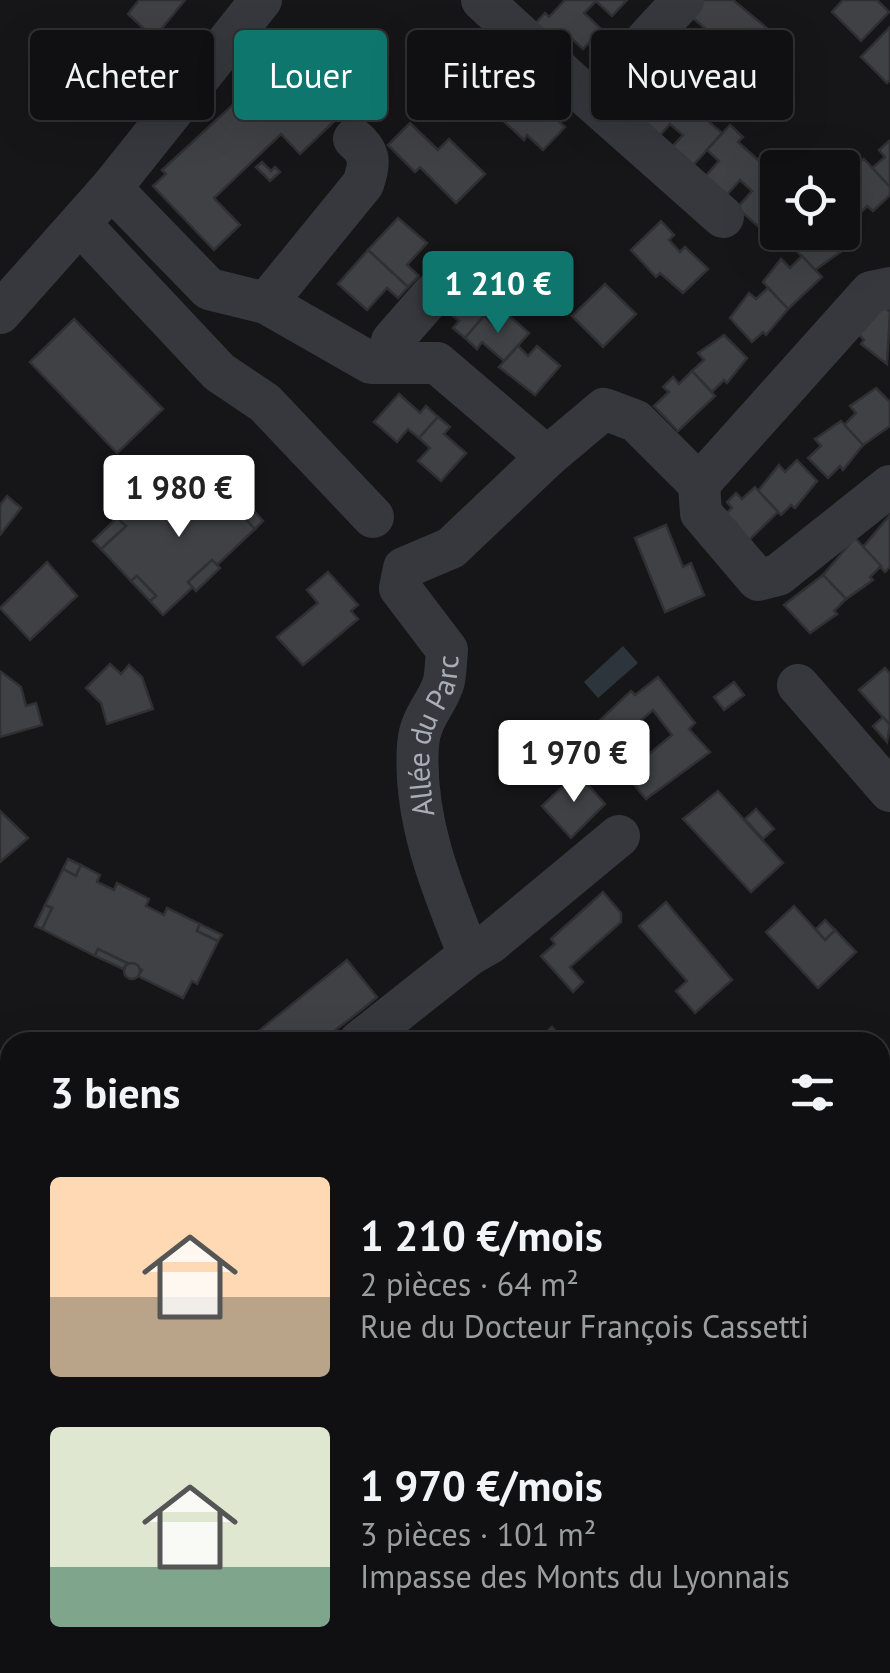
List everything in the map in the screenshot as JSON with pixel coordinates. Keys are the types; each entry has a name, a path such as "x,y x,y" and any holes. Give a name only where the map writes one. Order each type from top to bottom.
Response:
{"street":[{"path":"0,313 111,188 261,0"},
{"path":"482,0 591,100"},
{"path":"655,30 682,0"},
{"path":"614,120 723,217"},
{"path":"266,303 363,184 370,164 366,148 354,138"},
{"path":"111,188 209,289 266,303 371,364 437,363 547,457 604,408 636,421 699,484 701,513 758,580 778,576 890,486"},
{"path":"80,224 218,372 265,403 373,516"},
{"path":"699,484 872,292 890,288"},
{"path":"387,364 392,341 433,294"},
{"name":"Allée du Parc","path":"468,955 436,877 421,792 418,744 427,708 444,684 447,650 400,588 404,568 450,548 547,457"},
{"path":"798,684 890,790"},
{"path":"372,1032 468,955 490,943 619,836"}],"shaded area":[{"path":"623,646 638,663 598,698 584,682"}],"building":[{"path":"139,0 185,0 161,30 145,30 128,14"},
{"path":"565,0 627,0 612,16 596,1 584,13 601,29 591,30 591,40 583,49 571,38 571,30 537,30 533,26 545,13 549,17"},
{"path":"702,0 733,0 769,30 707,30 688,14"},
{"path":"843,0 877,0 889,12 861,41 832,12"},
{"path":"890,27 890,80 887,83 861,57"},
{"path":"234,104 234,120 336,120 300,154 281,134 214,198 240,225 214,250 153,186 166,174 162,170"},
{"path":"502,120 557,120 565,127 543,150 527,135 524,140"},
{"path":"707,120 722,133 688,171 667,152 683,135 670,124 655,141 634,122"},
{"path":"410,123 438,150 449,139 485,174 456,203 420,167 415,172 388,145"},
{"path":"730,125 743,137 738,142 760,158 758,226 737,208 752,191 740,180 725,197 704,178 719,161 707,150"},
{"path":"889,141 890,187 872,168 885,157 879,150"},
{"path":"864,159 890,187 890,195 873,211 867,206 860,213 860,162"},
{"path":"262,162 271,171 275,167 280,172 270,181 256,167"},
{"path":"398,218 427,243 407,265 419,276 408,287 368,250"},
{"path":"661,221 674,235 669,240 680,252 685,247 708,269 683,293 660,273 656,277 631,250"},
{"path":"368,250 408,287 398,298 387,288 367,310 338,284"},
{"path":"796,250 843,250 815,270"},
{"path":"802,256 822,277 788,309 763,282 781,259 790,268"},
{"path":"462,274 484,294 473,307 484,316 465,338 453,328 459,321 437,302"},
{"path":"605,284 636,314 603,347 572,316"},
{"path":"768,288 788,309 766,335 763,332 752,342 730,318 749,293 756,299"},
{"path":"881,303 890,312 887,364 861,344 864,340 854,329"},
{"path":"506,313 529,333 504,361 482,342 477,349 465,338 484,316 495,326"},
{"path":"74,319 163,409 117,453 30,362"},
{"path":"724,335 747,358 727,383 724,380 712,392 692,371 704,360 698,353"},
{"path":"518,346 528,356 537,346 560,366 535,395 499,367"},
{"path":"692,371 715,396 678,431 654,406 669,392 663,387 673,377 679,384"},
{"path":"876,388 890,402 890,426 863,445 844,425 856,413 850,406"},
{"path":"399,394 420,413 426,406 438,417 419,438 408,429 397,442 374,422"},
{"path":"438,417 450,427 444,434 466,453 441,481 418,461 430,448 419,438"},
{"path":"841,421 863,445 843,470 840,466 828,478 808,458 821,446 815,439"},
{"path":"797,460 817,481 795,508 791,505 781,515 758,491 779,465 785,472"},
{"path":"212,465 217,472 200,488 194,482"},
{"path":"217,472 241,497 232,505 255,529 217,565 212,560 188,582 193,587 163,615 150,601 156,596 137,576 131,581 101,549 126,526 117,518 130,506 138,515 150,504 160,514 171,504 177,510 188,499 182,493 194,482 200,488"},
{"path":"755,487 778,512 742,547 717,522 732,508 727,502 736,493 742,499"},
{"path":"142,495 150,504 138,515 130,506"},
{"path":"7,496 21,508 0,535 0,505"},
{"path":"241,497 263,521 255,529 232,505"},
{"path":"890,515 890,567 885,572 863,547"},
{"path":"117,518 126,526 101,549 93,541"},
{"path":"666,525 683,567 691,563 704,595 665,612 635,538"},
{"path":"855,538 881,566 870,577 873,580 846,599 823,575"},
{"path":"212,560 220,568 196,591 188,582"},
{"path":"47,562 77,596 30,640 0,608"},
{"path":"328,572 358,605 351,611 358,619 303,665 277,637 318,603 307,590"},
{"path":"823,575 846,599 834,611 837,614 810,633 784,605"},
{"path":"137,576 156,596 150,601 131,581"},
{"path":"110,664 121,674 129,665 142,677 153,709 107,724 101,703 86,688"},
{"path":"885,668 890,674 890,725 859,690"},
{"path":"0,671 21,687 26,706 36,703 42,725 0,737"},
{"path":"658,677 695,723 689,729 710,752 646,799 625,774 672,735 653,710 613,744 596,724 631,691 635,695"},
{"path":"734,682 744,695 724,710 714,697"},
{"path":"883,717 890,725 887,742 873,726"},
{"path":"577,773 605,804 571,838 542,806"},
{"path":"718,791 783,863 751,892 683,819"},
{"path":"756,809 774,829 763,839 745,819"},
{"path":"0,811 28,838 0,862"},
{"path":"68,859 81,865 76,876 63,869"},
{"path":"81,865 100,875 97,882 114,890 117,883 149,899 146,906 164,915 167,908 200,924 197,931 218,941 197,984 192,981 183,998 138,976 142,970 98,949 95,956 42,929 52,908 45,905 63,869 76,876"},
{"path":"603,892 621,913 621,922 570,967 583,982 573,992 541,956 555,944 551,939"},
{"path":"666,902 732,980 695,1013 676,991 687,981 639,926"},
{"path":"45,905 52,908 42,929 35,926"},
{"path":"794,906 825,940 835,930 856,952 818,988 766,932"},
{"path":"825,920 835,930 825,940 816,929"},
{"path":"200,924 222,935 218,941 197,931"},
{"path":"98,949 127,963 123,969 95,956"},
{"path":"347,960 377,997 333,1032 257,1032"},
{"path":"132,963 140,971 132,979 124,971"}]}
